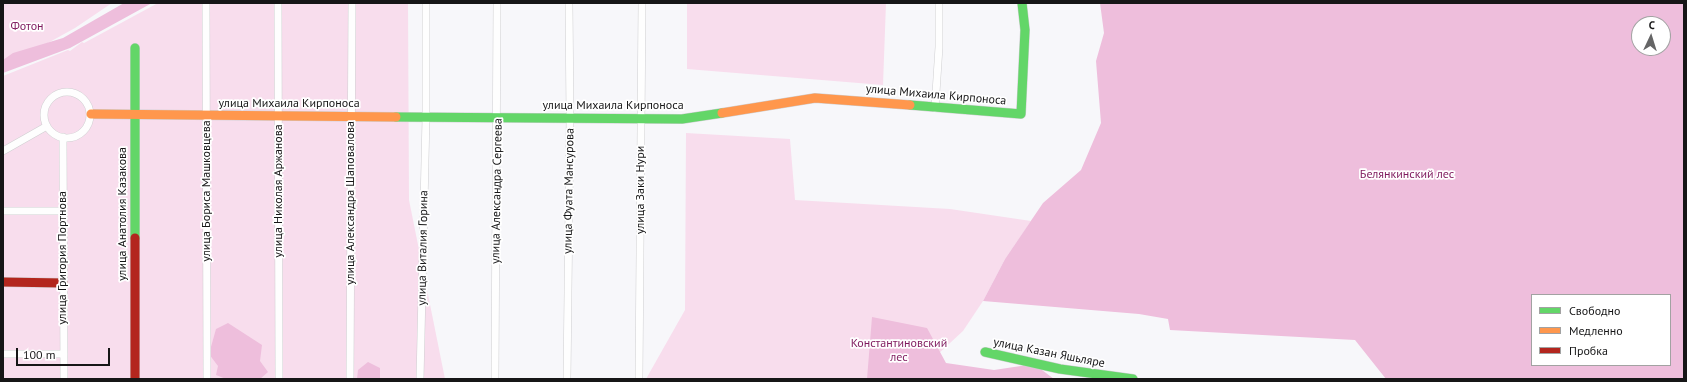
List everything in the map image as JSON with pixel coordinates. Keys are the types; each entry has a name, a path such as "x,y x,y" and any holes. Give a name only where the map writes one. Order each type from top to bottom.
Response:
{"street":[{"name":"улица Бориса Машковцева","path":"206,3 207,379"},
{"name":"улица Николая Аржанова","path":"278,3 279,379"},
{"name":"улица Александра Шаповалова","path":"350,379 352,3"},
{"name":"улица Виталия Горина","path":"420,379 426,117 426,3"},
{"name":"улица Александра Сергеева","path":"495,379 498,118 497,3"},
{"name":"улица Фуата Мансурова","path":"567,379 570,118 569,3"},
{"name":"улица Заки Нури","path":"639,377 642,3"},
{"path":"935,108 939,47 939,3"},
{"name":"улица Михаила Кирпоноса","path":"91,114 682,119 815,98 1021,114 1025,30 1022,3"},
{"name":"улица Анатолия Казакова","path":"135,48 135,379"},
{"path":"60,92 74,92 86,100 91,114 90,122 80,134 73,137 63,137 51,132 47,126 44,112 49,100 60,92"},
{"path":"3,151 47,126"},
{"name":"улица Григория Портнова","path":"63,137 64,379"},
{"path":"3,211 63,211"},
{"path":"3,282 63,283"},
{"name":"улица Казан Яшьляре","path":"985,352 1060,369 1116,378 1133,379"},
{"path":"3,354 64,354"}],"green space":[{"name":"Фотон","path":"3,3 112,3 75,28 17,60 3,64"},
{"path":"124,3 152,3 70,48 3,73 3,60 13,53 63,38"},
{"path":"158,3 408,3 409,200 445,379 3,379 3,76 68,50 70,51 82,42 84,43"},
{"path":"687,3 886,3 883,85 687,69"},
{"name":"Белянкинский лес","path":"1100,3 1684,3 1684,379 1386,379 1355,340 1170,330 1168,319 1139,314 983,301 1005,259 1043,203 1081,170 1101,123 1096,61 1104,33"},
{"path":"686,133 790,139 795,200 950,209 1031,221 1005,259 983,301 963,331 911,379 646,379 685,310"},
{"name":"Константиновский лес","path":"872,317 927,328 946,363 994,370 1034,364 1054,379 867,379"},
{"path":"228,323 262,345 260,361 268,372 260,379 226,379 216,375 218,366 209,354 216,329"},
{"path":"368,362 380,368 380,379 357,379 358,370"}],"traffic: fast":[{"path":"910,105 1021,114 1025,30 1022,3"},
{"path":"135,48 135,238"},
{"path":"396,117 682,119 722,113"},
{"path":"985,352 1060,369 1133,379"}],"traffic: slow":[{"path":"722,113 815,98 910,105"},
{"path":"91,114 396,117"}],"traffic: jam":[{"path":"135,238 135,379"},
{"path":"3,282 63,283"}]}
